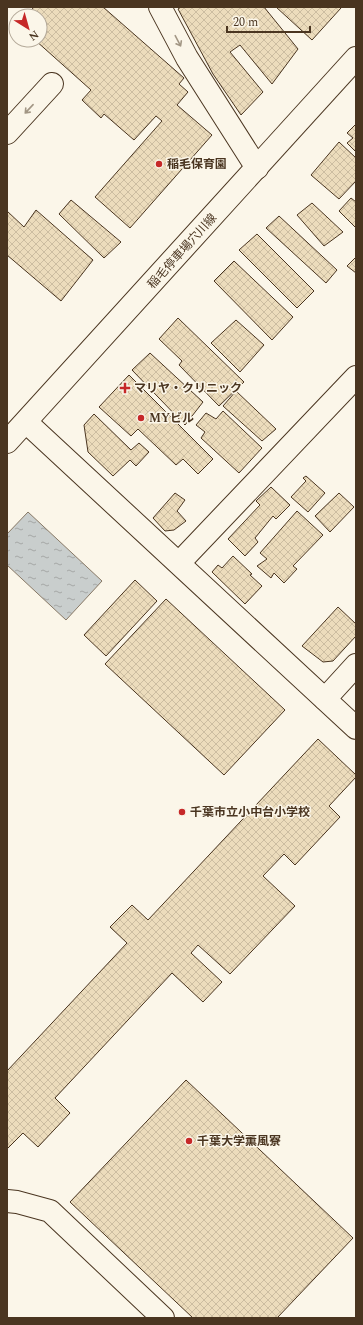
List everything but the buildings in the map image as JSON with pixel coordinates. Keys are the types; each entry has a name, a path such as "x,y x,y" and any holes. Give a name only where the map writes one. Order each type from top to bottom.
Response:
{"street":[{"path":"160,7 187,58 257,168"},
{"name":"稲毛停車場穴川線","path":"7,442 257,168 353,67"},
{"path":"7,133 52,84"},
{"path":"178,563 356,377"},
{"path":"26,422 356,728"},
{"path":"325,700 356,665"},
{"path":"7,1201 18,1202 50,1211 163,1318"}],"water":[{"path":"28,512 102,581 66,620 7,565 7,534"}],"place":[{"name":"稲毛保育園","path":"159,164"},
{"name":"マリヤ・クリニック","path":"125,388"},
{"name":"MYビル","path":"141,418"},
{"name":"千葉市立小中台小学校","path":"182,812"},
{"name":"千葉大学薫風寮","path":"189,1141"}]}
